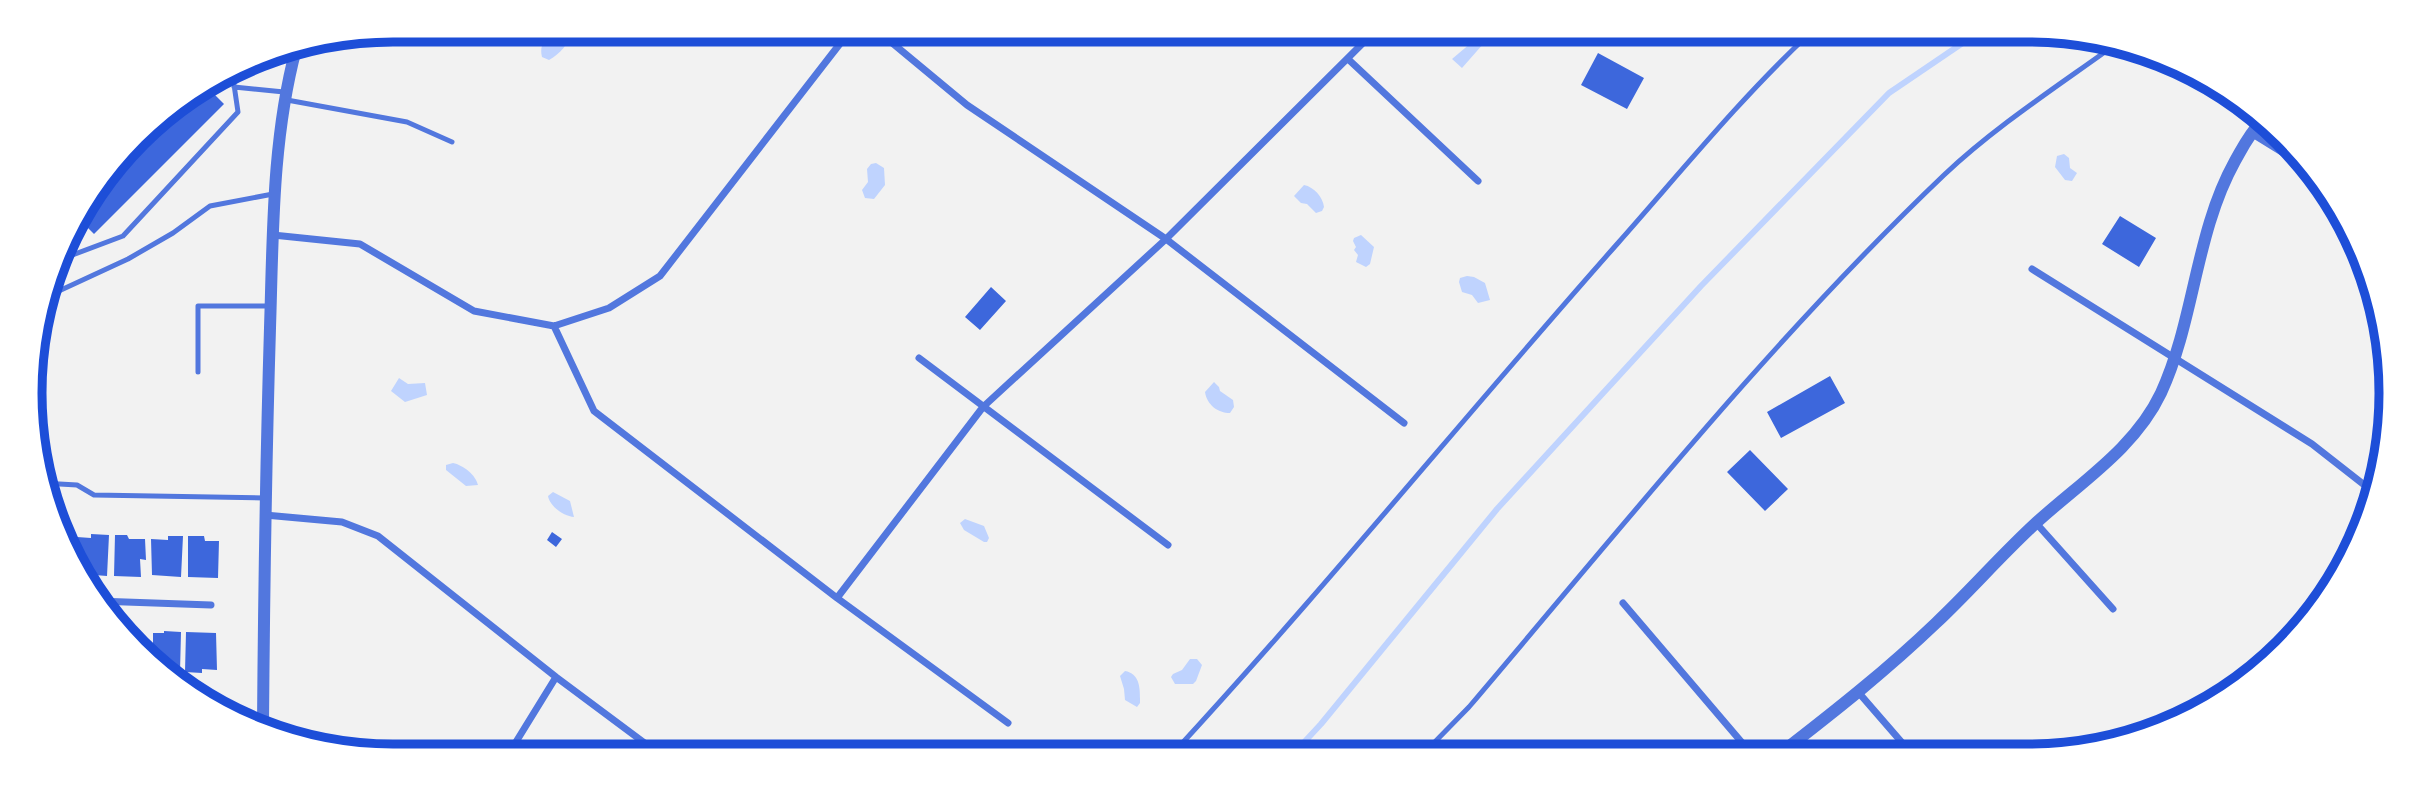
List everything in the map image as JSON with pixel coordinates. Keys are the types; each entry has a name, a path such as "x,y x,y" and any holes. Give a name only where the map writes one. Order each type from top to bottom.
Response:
{"street":[{"path":"273,235 360,244 474,311 554,326 609,308 660,276 841,42"},
{"path":"891,42 967,105 1166,239 1404,423"},
{"path":"837,598 983,407 1166,239 1364,42"},
{"path":"263,719 265,498 273,235 284,96 294,57"},
{"path":"1348,58 1478,181"},
{"path":"1793,744 1860,693 1936,623 2036,523 2103,466 2139,430 2160,394 2174,357 2211,213 2227,175 2256,127"},
{"path":"2251,132 2281,151"},
{"path":"2032,269 2312,444 2366,486"},
{"path":"554,326 594,411 837,598 1008,723"},
{"path":"919,358 1168,545"},
{"path":"265,515 342,522 378,536 556,677 646,744"},
{"path":"2036,523 2113,609"},
{"path":"111,601 211,605"},
{"path":"1623,603 1743,744"},
{"path":"515,744 556,677"},
{"path":"1860,693 1903,744"}],"lane":[{"path":"1181,744 1296,616 1588,276 1748,96 1801,42"},
{"path":"1433,744 1469,707 1796,325 1946,174 2018,115 2106,51"},
{"path":"70,256 123,236 238,112 233,81"},
{"path":"234,88 407,122 452,142"},
{"path":"57,292 128,259 173,233 210,206 276,193"},
{"path":"198,372 198,306 271,306"},
{"path":"54,484 77,485 94,495 265,498"}],"water":[{"path":"544,42 567,42 549,60 542,57"},
{"path":"1472,42 1484,43 1462,68 1452,59"},
{"path":"2064,154 2069,158 2070,168 2077,173 2072,181 2065,180 2055,167 2057,156"},
{"path":"876,163 884,168 885,185 874,199 865,198 862,190 868,182 867,169"},
{"path":"1304,185 1320,196 1324,207 1322,211 1316,213 1294,196"},
{"path":"1361,235 1374,247 1370,264 1366,267 1356,262 1358,255 1354,250 1354,238"},
{"path":"1467,276 1485,283 1490,300 1478,303 1472,295 1462,292 1460,278"},
{"path":"399,378 408,384 425,383 427,395 405,402 391,391"},
{"path":"1214,382 1220,391 1233,400 1234,407 1230,413 1217,410 1208,401 1205,392"},
{"path":"453,463 468,471 478,485 466,486 446,470 446,465"},
{"path":"553,492 570,501 574,517 554,507 548,496"},
{"path":"965,519 984,526 989,538 987,542 964,530 960,523"},
{"path":"1190,659 1197,659 1202,665 1196,681 1193,684 1175,684 1171,677 1182,670"},
{"path":"1125,671 1137,679 1140,703 1137,707 1125,700 1120,676"}],"building":[{"path":"1598,53 1644,78 1627,109 1581,85"},
{"path":"212,92 224,104 94,234 85,225 101,198 129,162 162,129"},
{"path":"2120,216 2156,238 2139,267 2102,244"},
{"path":"991,287 1006,301 980,330 965,317"},
{"path":"1830,376 1845,403 1781,438 1767,412"},
{"path":"1750,450 1788,489 1765,511 1727,472"},
{"path":"552,532 562,539 556,547 547,540"},
{"path":"91,534 109,535 107,576 93,575 77,546 77,537 91,538"},
{"path":"115,535 127,535 129,539 145,539 146,560 140,559 141,577 114,576"},
{"path":"168,536 183,536 181,577 152,575 151,539 168,540"},
{"path":"188,536 204,536 205,541 219,541 218,578 188,577"},
{"path":"181,632 180,672 151,647 153,633"},
{"path":"186,632 216,633 217,670 185,672"}],"waterway":[{"path":"1302,744 1497,509 1701,286 1889,93 1964,42"}]}
